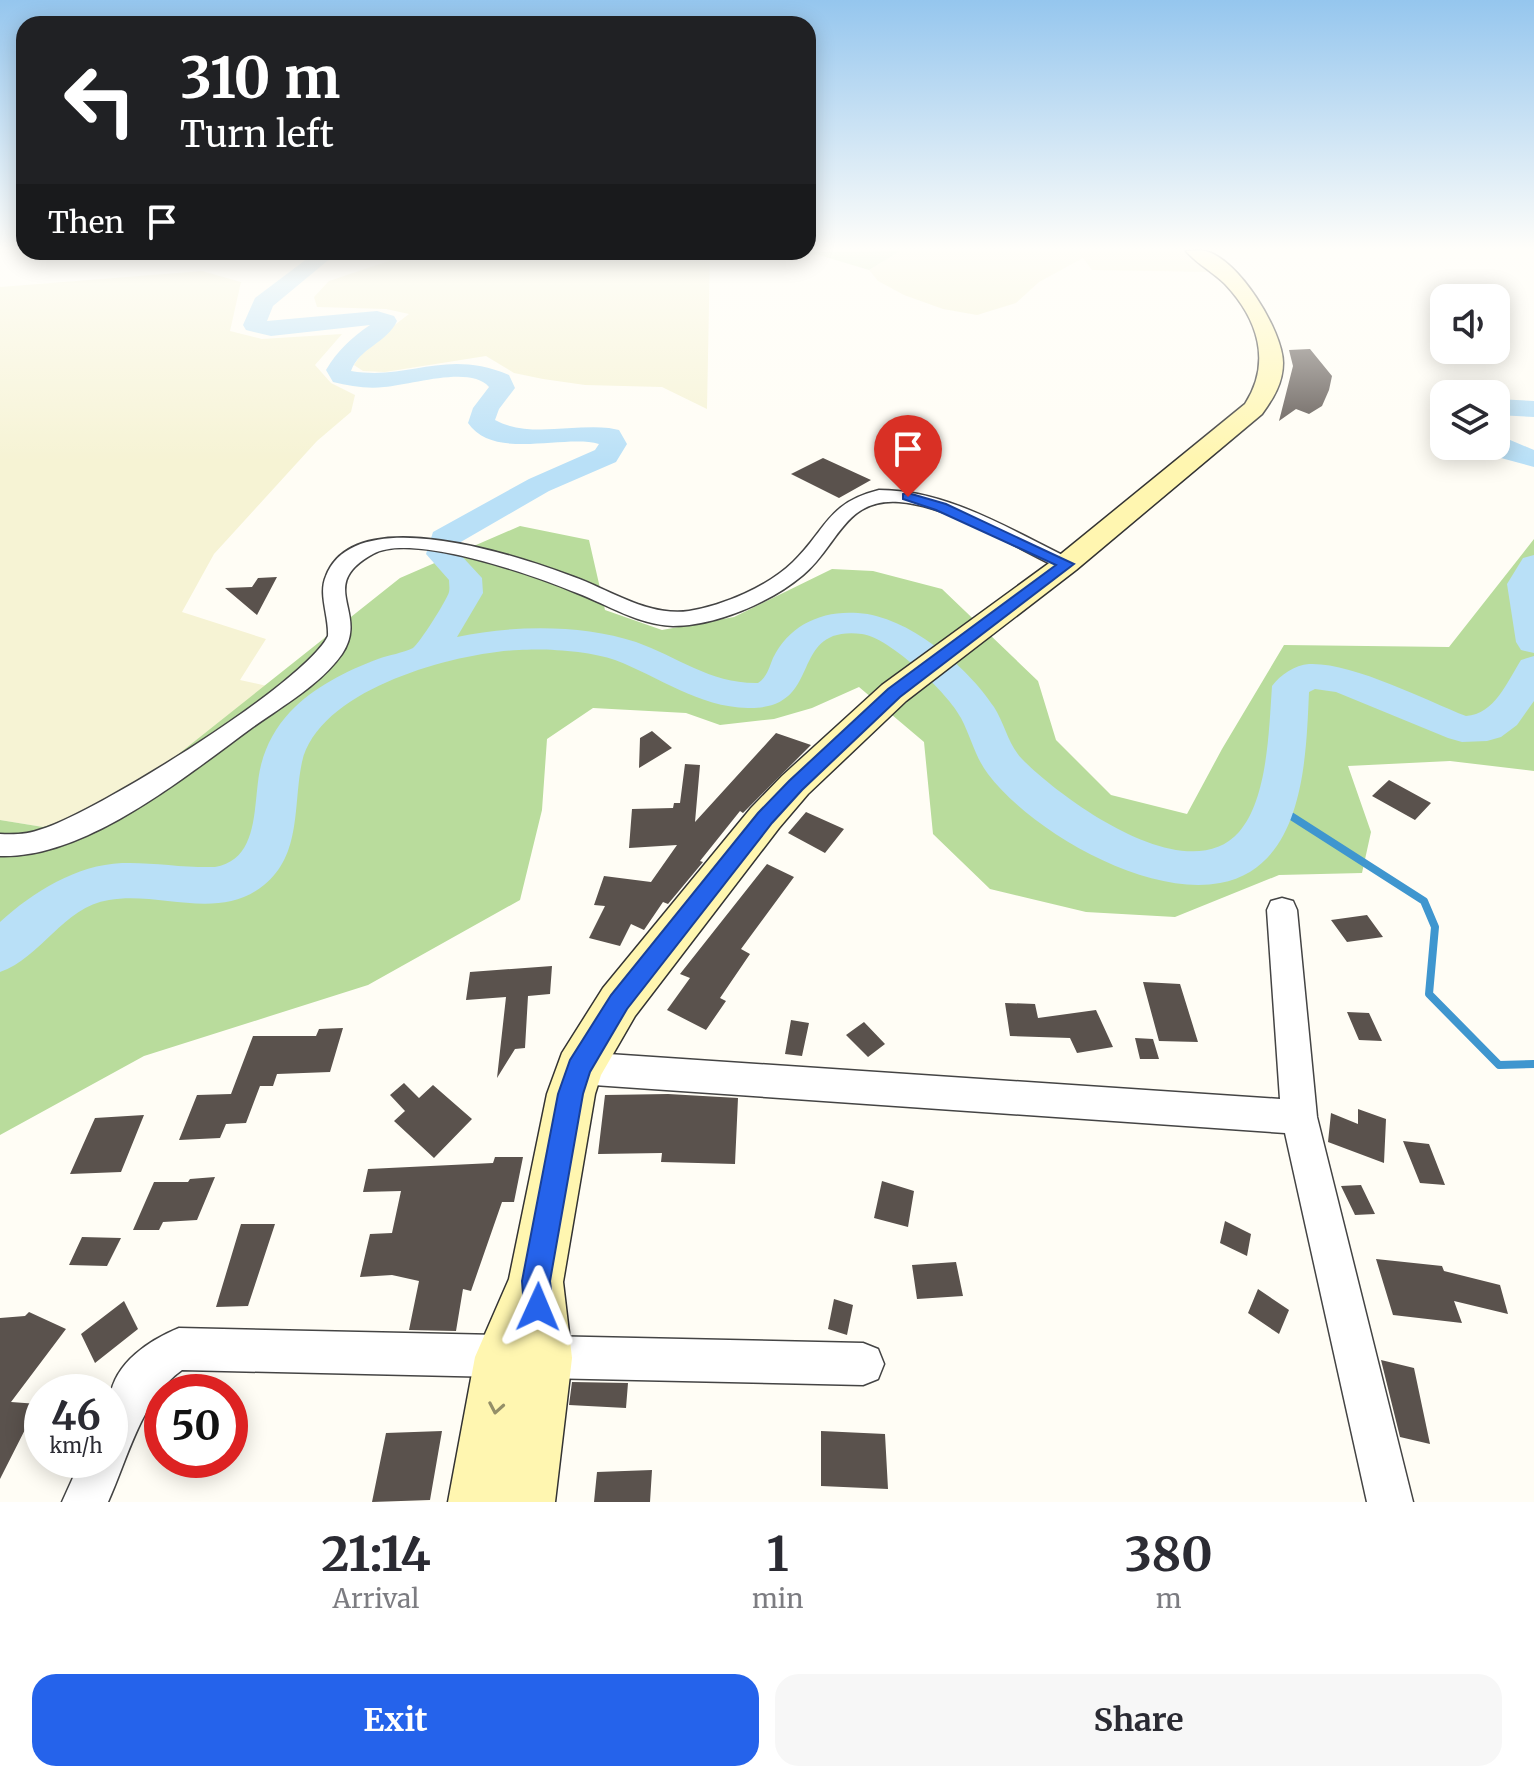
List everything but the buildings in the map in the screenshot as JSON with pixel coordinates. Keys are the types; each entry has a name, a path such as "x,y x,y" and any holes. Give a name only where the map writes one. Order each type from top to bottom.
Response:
{"main road":[{"path":"480,1502 524,1358 571,1094 579,1068 619,1002 765,818 894,693 1066,564 1254,409 1268,389 1271,354 1261,321"},
{"path":"523,1502 524,1358"}],"street":[{"path":"0,845 47,839 91,819 210,747 316,669 337,644 341,632 331,593 336,575 347,562 371,546 399,542 455,550 544,573 657,618 678,619 719,609 796,571 841,514 864,499 878,496 908,497 941,507 1066,564"},
{"path":"1282,910 1299,1117 1390,1502"},
{"path":"579,1068 1299,1117"},
{"path":"128,1406 138,1384 157,1360 179,1349 863,1364"},
{"path":"85,1502 96,1478"}],"shaded area":[{"path":"0,321 232,321 230,331 262,339 342,334 315,365 331,383 355,395 351,412 317,441 214,554 182,612 266,639 240,680 267,686 161,768 80,815 43,827 0,820"},
{"path":"400,321 709,321 707,409 662,387 585,385 543,379 514,373 486,356 385,372 363,371 354,365 366,347"}],"green space":[{"path":"520,526 589,540 605,610 662,630 734,617 832,569 873,571 942,589 1038,681 1056,740 1111,795 1187,814 1284,645 1449,647 1534,539 1534,771 1450,761 1348,766 1371,832 1362,873 1279,875 1175,917 1086,912 990,889 933,834 924,742 859,687 812,708 774,719 720,725 686,713 593,708 547,739 542,810 520,900 368,985 144,1056 0,1135 0,820 43,827 80,815 161,768 400,578"}],"waterway":[{"path":"256,321 254,325 271,329 347,321"},
{"path":"386,321 383,327 346,356 338,370 342,377 362,381 442,371 481,372 500,380 502,388 486,408 481,423 495,431 526,436 593,434 609,436 613,444 606,456 539,485 444,539 442,554 466,578 466,593 429,655"},
{"path":"1510,408 1534,409"},
{"path":"1510,451 1534,459"},
{"path":"1534,565 1524,584 1534,642"},
{"path":"429,655 513,639 609,647 640,657 712,690 759,696 776,689 796,649 813,632 848,623 883,628 920,653 963,694 979,714 1001,762 1055,810 1126,852 1163,865 1198,870 1229,864 1254,845 1265,827 1274,808 1284,768 1291,686 1309,676 1343,681 1462,729 1487,728 1503,716 1530,680 1534,668"},
{"path":"0,952 49,909 93,886 123,881 215,885 245,876 267,850 275,818 281,765 286,748 304,722 329,699 347,688 429,655"},
{"path":"1277,807 1424,901 1435,927 1429,994 1499,1065 1534,1064"}],"route":[{"path":"538,1307 536,1281 571,1094 579,1068 619,1002 765,818 795,785 894,693 1066,564 941,507 908,497"}]}
